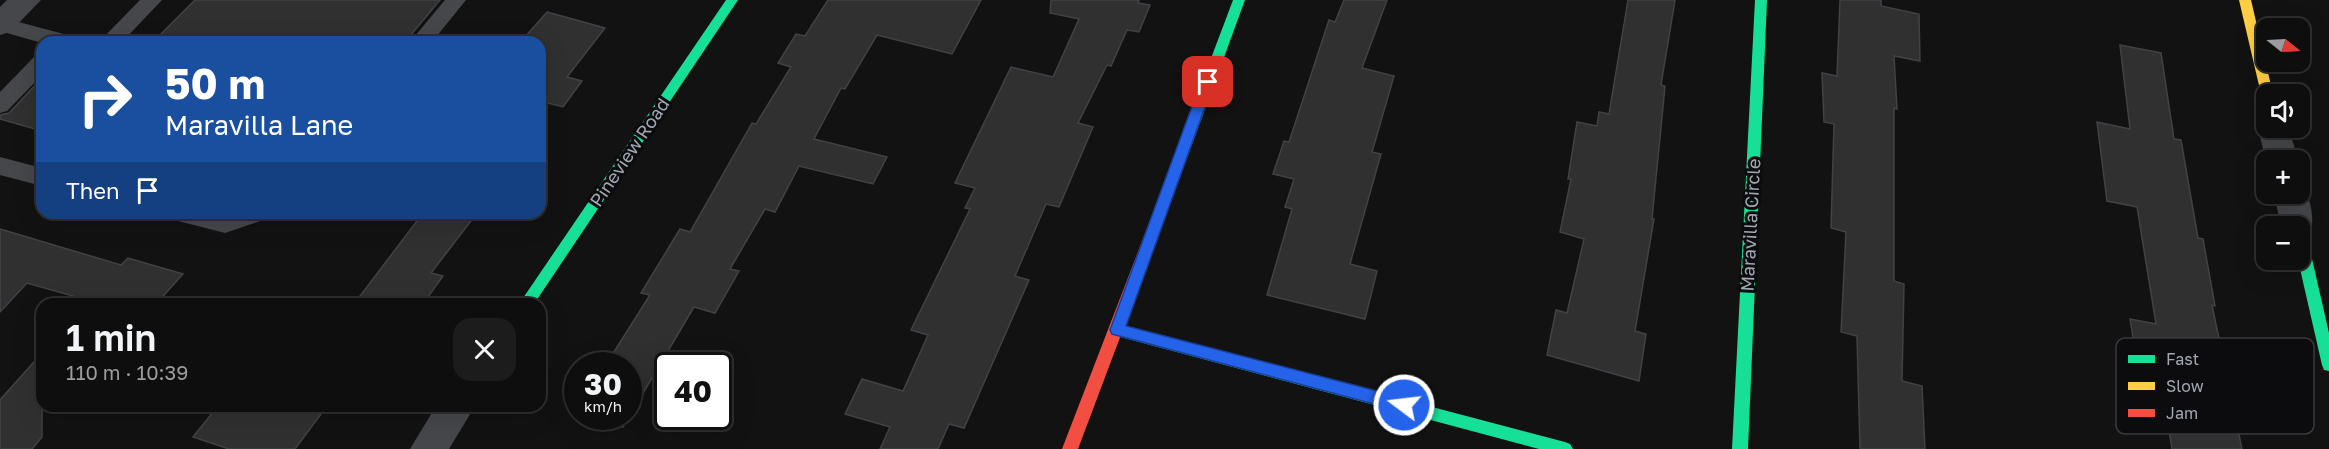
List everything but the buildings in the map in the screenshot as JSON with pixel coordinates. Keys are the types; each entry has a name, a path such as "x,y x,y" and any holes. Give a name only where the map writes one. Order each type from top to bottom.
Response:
{"street":[{"path":"0,24 27,0"},
{"name":"Pineview Road","path":"530,298 732,0"},
{"path":"1070,449 1117,330 1239,0"},
{"name":"Maravilla Circle","path":"1740,449 1761,0"},
{"path":"2245,0 2265,84"},
{"path":"2307,270 2329,365"},
{"path":"1117,330 1565,449"},
{"path":"428,449 453,412"}],"lane":[{"path":"115,36 152,0"},
{"path":"425,36 456,0"},
{"path":"0,24 43,36"},
{"path":"0,105 36,68"},
{"path":"0,166 36,175"},
{"path":"205,219 225,224 239,219"}],"traffic: fast":[{"path":"530,298 732,0"},
{"path":"1158,218 1239,0"},
{"path":"1740,449 1761,0"},
{"path":"2307,270 2329,365"},
{"path":"1117,330 1565,449"}],"traffic: slow":[{"path":"2245,0 2265,84"}],"traffic: jam":[{"path":"1070,449 1158,218"}],"route":[{"path":"1208,82 1117,330 1220,355 1404,405"}]}
